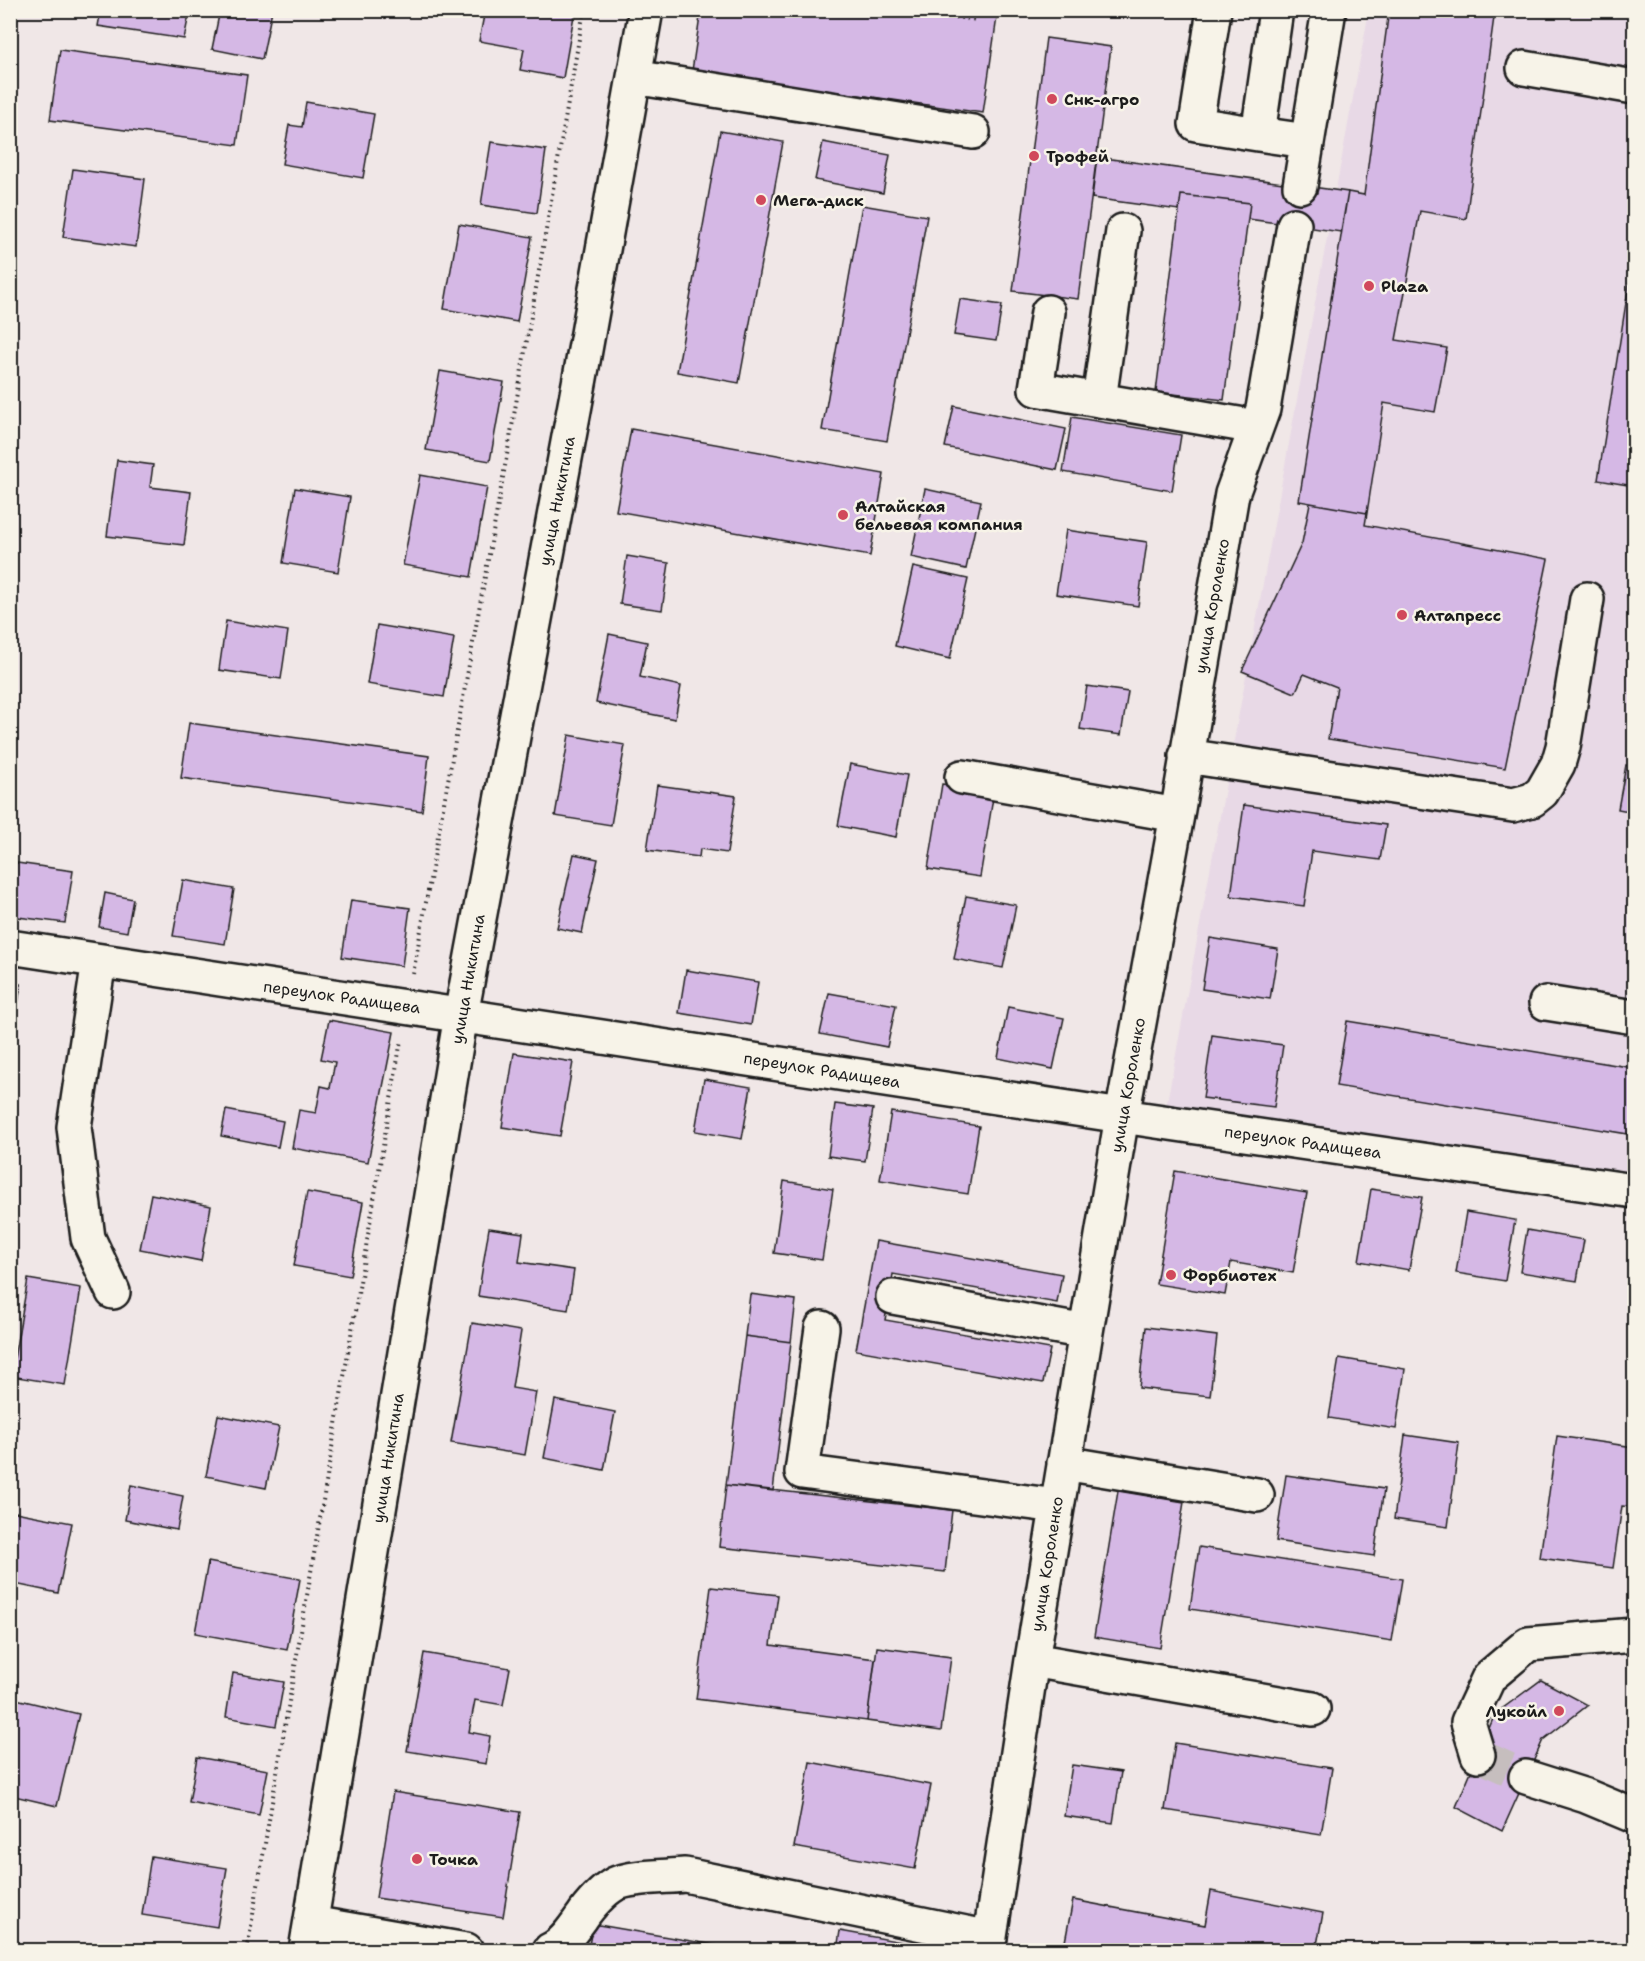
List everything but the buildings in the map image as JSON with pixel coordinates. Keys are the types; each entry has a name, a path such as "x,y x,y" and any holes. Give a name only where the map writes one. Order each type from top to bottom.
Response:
{"street":[{"name":"улица Никитина","path":"309,1937 461,1015 578,390 646,10"},
{"path":"1214,10 1196,124 1307,141"},
{"path":"1258,134 1276,10"},
{"path":"1300,186 1329,10"},
{"path":"1524,68 1635,87"},
{"path":"634,78 973,132"},
{"name":"улица Короленко","path":"989,1944 1032,1660 1122,1116 1232,494 1263,409 1294,225"},
{"path":"1099,400 1123,231"},
{"path":"1048,312 1036,389 1256,427"},
{"path":"1186,756 1513,806 1532,800 1542,792 1551,779 1563,747 1587,599"},
{"path":"962,777 1177,815"},
{"name":"переулок Радищева","path":"10,947 1122,1116 1635,1191"},
{"path":"99,961 74,1127 88,1238 112,1292"},
{"path":"1546,1003 1635,1017"},
{"path":"893,1297 1086,1332"},
{"path":"822,1328 802,1472 1057,1506"},
{"path":"1064,1463 1257,1495"},
{"path":"1478,1755 1468,1722 1472,1713 1489,1677 1528,1644 1635,1635"},
{"path":"1032,1660 1313,1709"},
{"path":"1526,1777 1586,1796 1635,1816"},
{"path":"550,1950 557,1947 590,1905 615,1884 641,1878 685,1875 989,1944"},
{"path":"309,1937 466,1950"}],"path":[{"path":"247,1950 407,1007 509,444 584,10"},
{"path":"901,10 978,20"}],"shaded area":[{"path":"1369,11 1634,11 1634,1173 1166,1108"}],"tunnel":[{"path":"1478,1755 1526,1777"}],"place":[{"name":"Снк-агро","path":"1052,99"},
{"name":"Трофей","path":"1034,156"},
{"name":"Мега-диск","path":"761,200"},
{"name":"Plaza","path":"1369,286"},
{"name":"Алтайская бельевая компания","path":"843,515"},
{"name":"Алтапресс","path":"1402,615"},
{"name":"Форбиотех","path":"1171,1275"},
{"name":"Лукойл","path":"1559,1711"},
{"name":"Точка","path":"417,1859"}]}
